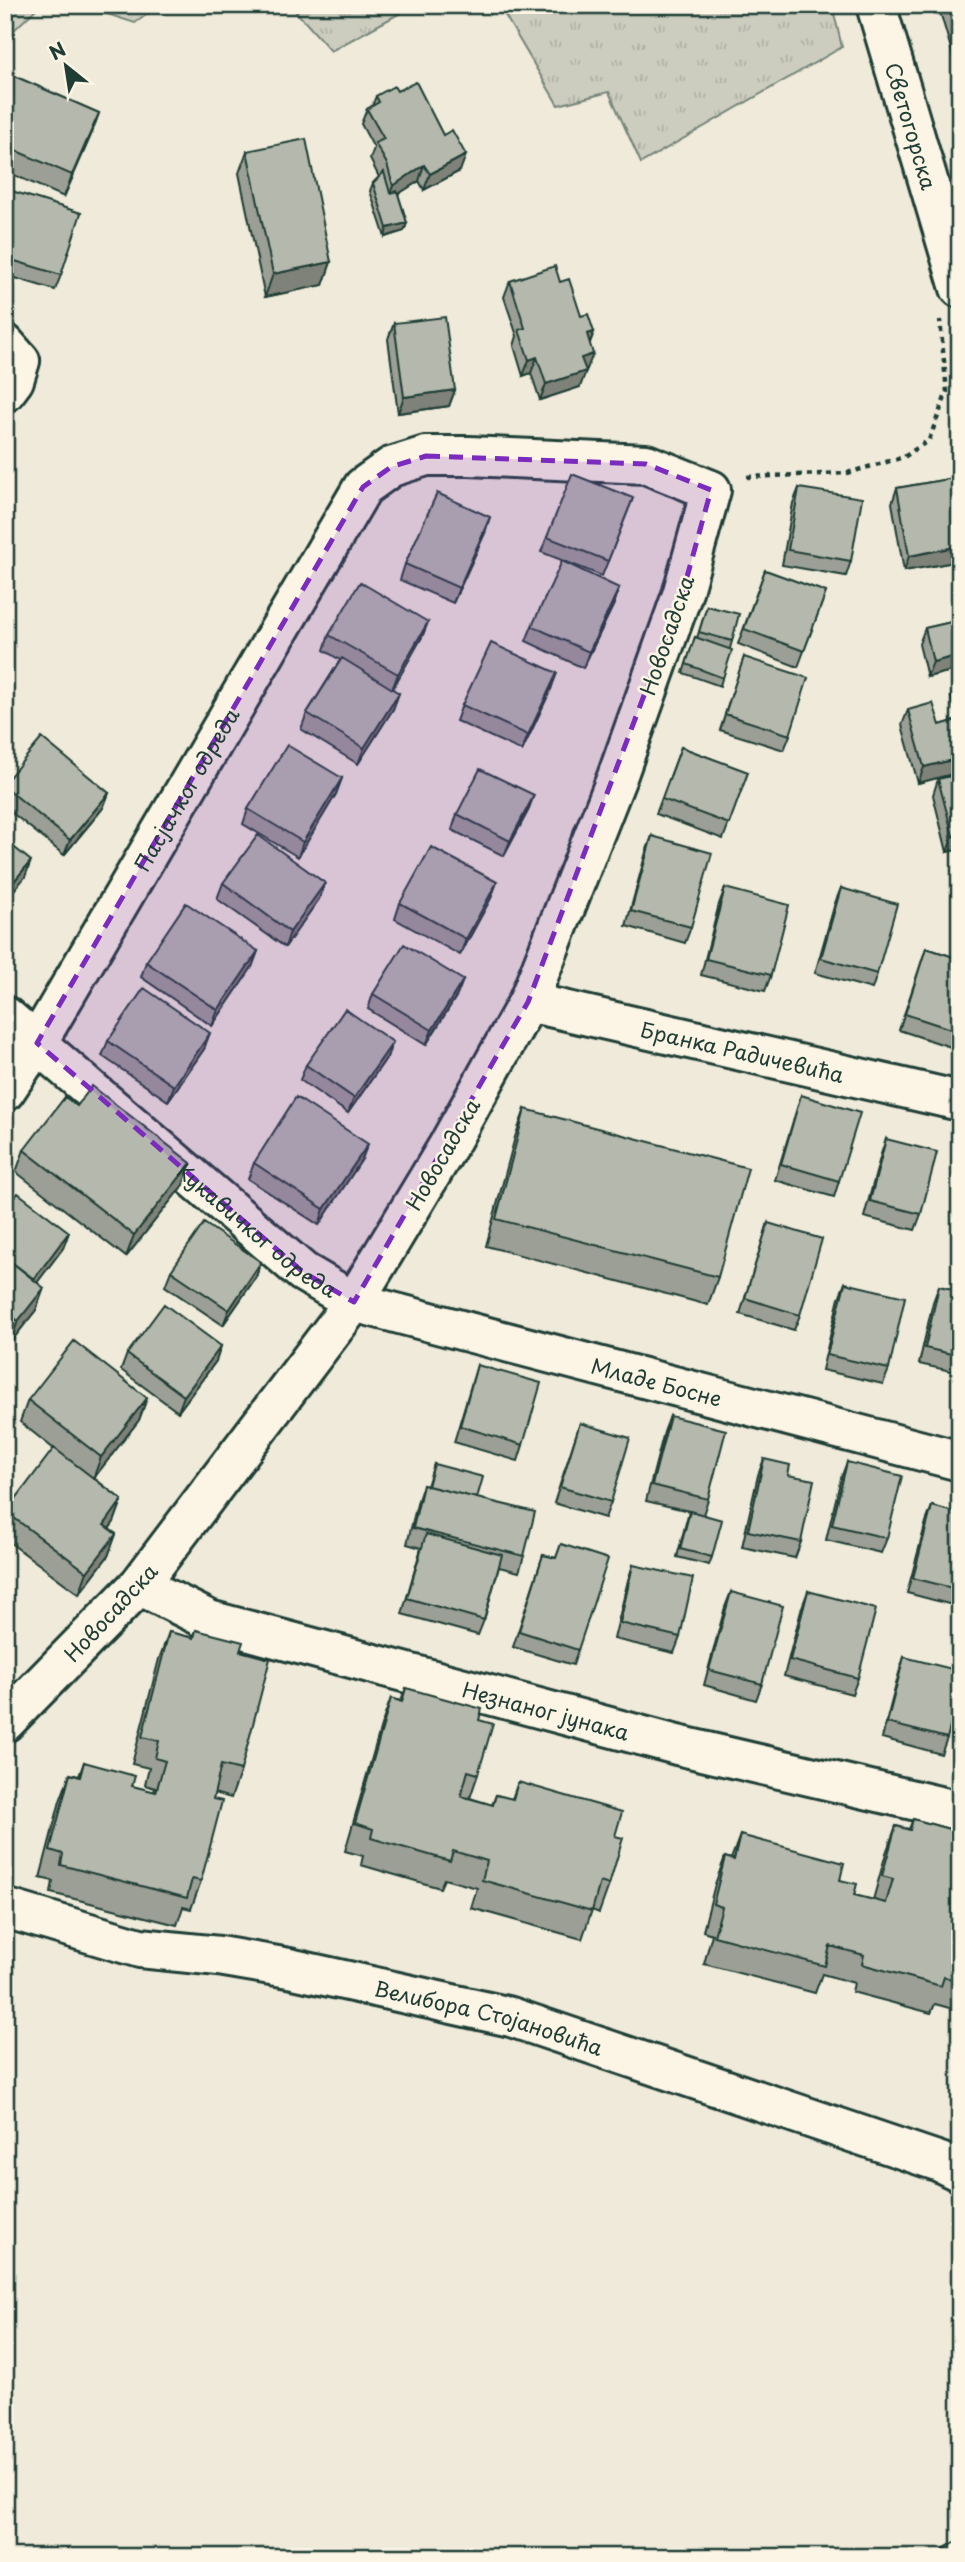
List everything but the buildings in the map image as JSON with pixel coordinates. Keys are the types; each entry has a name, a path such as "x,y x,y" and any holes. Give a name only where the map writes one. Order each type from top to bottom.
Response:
{"street":[{"name":"Светогорска","path":"876,5 949,300"},
{"name":"Пасјачког одреда","path":"5,1091 37,1043 363,487 391,467 425,456 469,456 646,464 710,490"},
{"name":"Новосадска","path":"5,1722 139,1585 354,1302 448,1146 527,1002 617,777 682,594 710,490"},
{"name":"Бранка Радичевића","path":"527,1002 960,1101"},
{"name":"Кукавичког одреда","path":"5,1016 303,1272 354,1302"},
{"name":"Младе Босне","path":"354,1302 960,1461"},
{"name":"Незнаног јунака","path":"139,1585 209,1620 677,1745 960,1811"},
{"name":"Велибора Стојановића","path":"5,1908 140,1948 219,1956 289,1968 511,2017 940,2162 960,2172"}],"lane":[{"path":"953,2557 960,2553"}],"path":[{"path":"710,490 748,477 847,473 904,457 929,440 947,392 949,300"}],"highlighted area":[{"path":"426,456 469,456 646,464 711,490 682,595 528,1002 354,1302 303,1272 37,1043 363,487 391,467"}],"green space":[{"path":"5,5 40,5 5,39"},
{"path":"79,5 160,5 135,23"},
{"path":"290,5 415,5 331,51"},
{"path":"499,5 832,5 842,47 641,163 609,92 558,105"}]}
